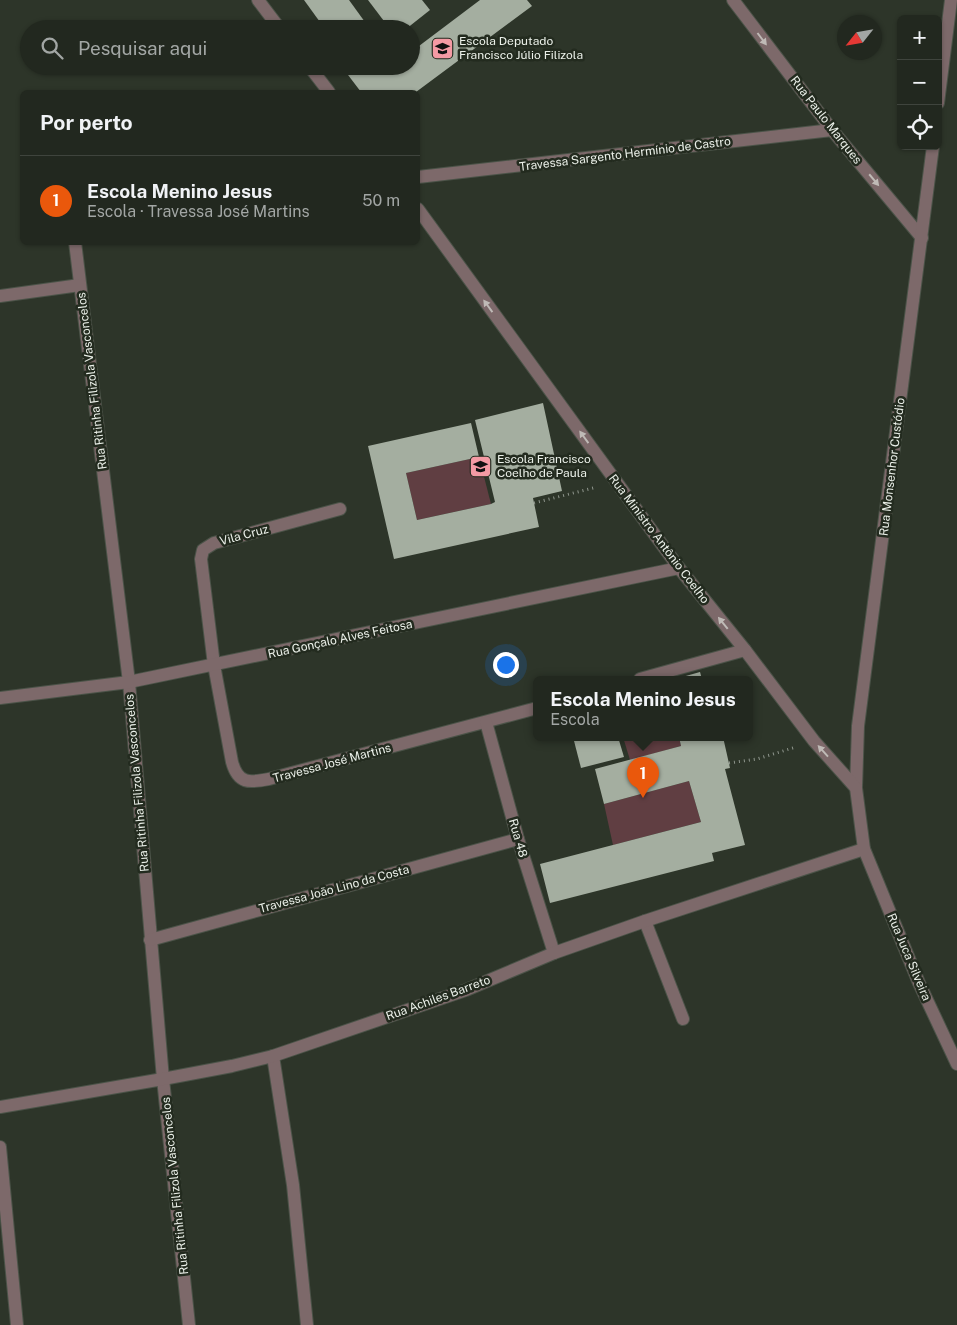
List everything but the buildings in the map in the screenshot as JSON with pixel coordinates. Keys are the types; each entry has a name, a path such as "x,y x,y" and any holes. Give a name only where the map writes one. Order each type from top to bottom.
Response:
{"street":[{"path":"258,0 273,20"},
{"name":"Rua Paulo Marques","path":"733,0 832,130 922,238"},
{"path":"942,71 951,0"},
{"path":"316,75 327,90"},
{"name":"Travessa Sargento Hermínio de Castro","path":"420,177 832,130"},
{"name":"Rua Monsenhor Custódio","path":"856,788 858,726 933,150"},
{"name":"Rua Ministro Antônio Coelho","path":"420,212 679,568 745,650 814,741 856,788"},
{"name":"Rua Ritinha Filizola Vasconcelos","path":"75,245 129,682 150,940 189,1325"},
{"path":"0,296 80,285"},
{"name":"Vila Cruz","path":"214,665 201,559 204,550 214,543 340,509"},
{"name":"Rua Gonçalo Alves Feitosa","path":"0,698 129,682 679,568"},
{"path":"651,676 745,650"},
{"name":"Travessa José Martins","path":"214,665 234,771 240,778 248,782 269,780 533,709"},
{"name":"Rua 48","path":"486,722 518,839 554,953"},
{"path":"856,788 864,849"},
{"name":"Travessa João Lino da Costa","path":"150,940 518,839"},
{"name":"Rua Achiles Barreto","path":"0,1107 163,1079 273,1056 466,990 554,953 645,921 864,849"},
{"name":"Rua Juca Silveira","path":"864,849 919,983 957,1064"},
{"path":"645,921 683,1018"},
{"path":"273,1056 293,1185 307,1325"},
{"path":"0,1146 17,1325"}],"path":[{"path":"534,503 602,485 613,478"},
{"path":"729,763 757,759 814,741"}],"shaded area":[{"path":"479,457 491,504 417,520 406,473"},
{"path":"624,741 680,741 681,746 630,760"},
{"path":"689,781 701,822 613,845 604,804"}],"place":[{"name":"Escola Deputado Francisco Júlio Filizola","path":"443,48"},
{"name":"Escola Francisco Coelho de Paula","path":"481,466"},
{"name":"Escola Menino Jesus","path":"643,798"}]}
